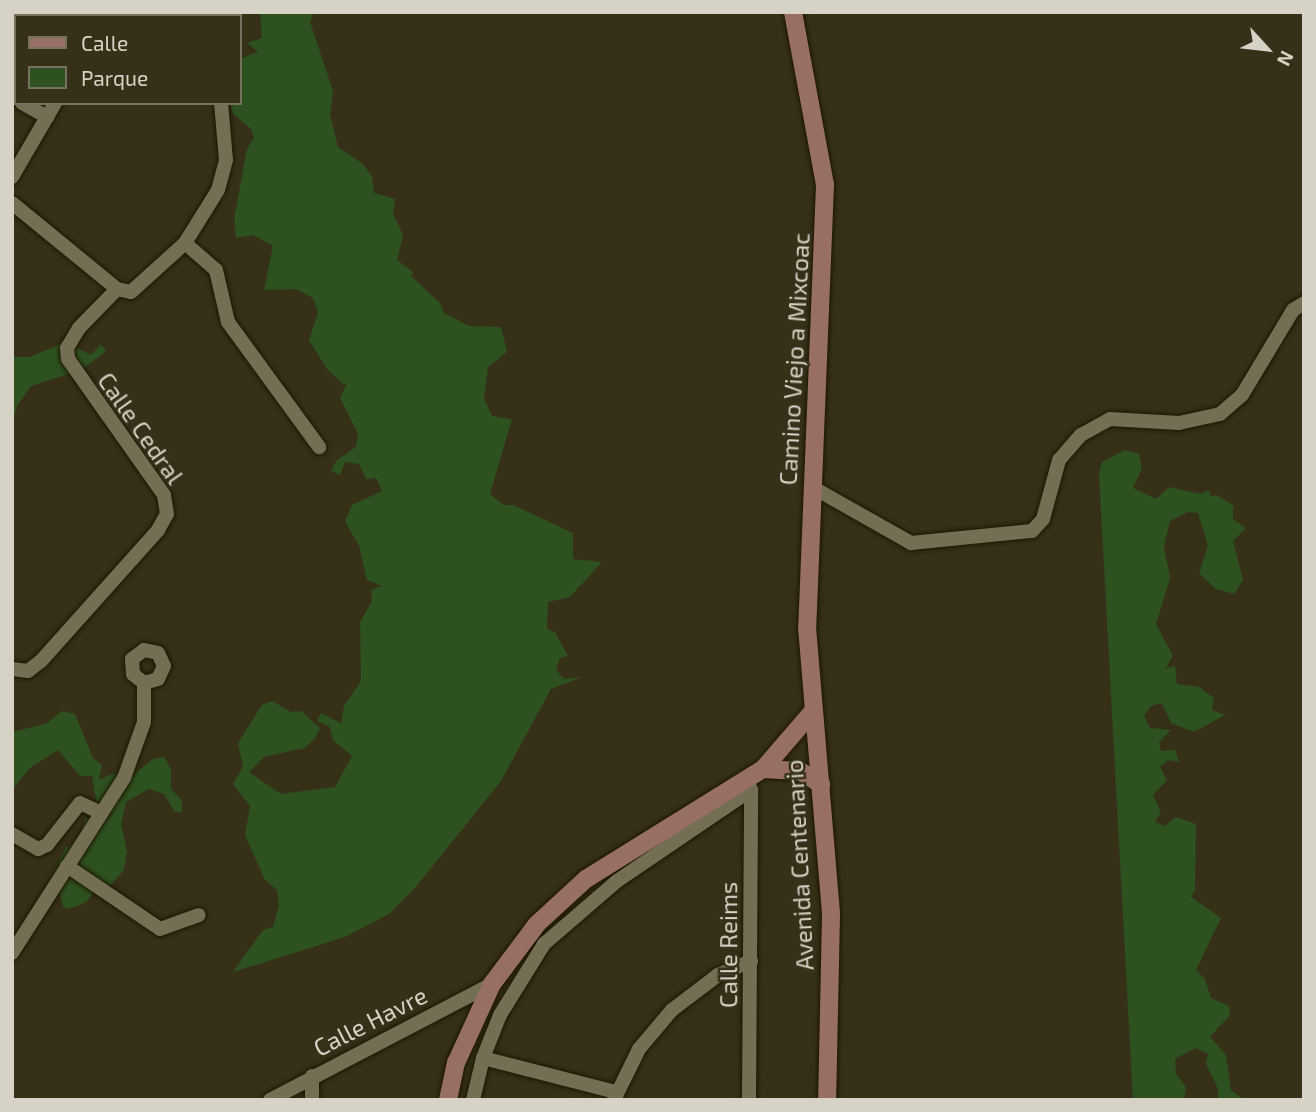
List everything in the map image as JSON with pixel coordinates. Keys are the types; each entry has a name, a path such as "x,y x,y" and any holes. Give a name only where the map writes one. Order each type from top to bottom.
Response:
{"main road":[{"name":"Camino Viejo a Mixcoac","path":"793,12 825,185 826,242 807,627 813,711"},
{"path":"448,1100 456,1063 492,984 537,924 586,879 749,784 813,711"},
{"name":"Avenida Centenario","path":"813,711 831,915 827,1100"},
{"path":"764,769 800,771 821,784"}],"street":[{"path":"26,105 47,117"},
{"path":"12,177 54,105"},
{"path":"12,203 117,289 131,292 185,243 218,190 226,160 221,105"},
{"path":"185,243 216,270 228,322 319,447"},
{"name":"Calle Cedral","path":"12,668 28,671 41,661 158,530 167,513 164,495 68,359 67,348 79,328 117,289"},
{"path":"812,487 911,543 1032,531 1043,519 1059,460 1081,435 1110,419 1186,422 1220,414 1242,396 1293,310 1304,303"},
{"path":"12,953 124,778 138,746 144,722 144,683"},
{"path":"473,1100 483,1058 500,1016 544,944 617,881 749,784"},
{"name":"Calle Reims","path":"749,784 749,1100"},
{"path":"12,834 38,849 47,845 80,803 101,813"},
{"path":"66,866 160,929 200,915"},
{"path":"483,1058 615,1096 639,1049 672,1010 718,975 751,961"},
{"name":"Calle Havre","path":"270,1100 492,984"},
{"path":"312,1076 312,1100"}],"green space":[{"path":"260,12 314,12 310,22 333,91 330,114 338,147 363,164 372,177 374,193 395,199 393,214 403,235 397,260 413,272 411,276 440,303 444,313 469,326 501,327 507,352 488,367 484,399 492,416 512,419 490,494 503,505 513,505 573,533 573,559 602,562 570,597 548,602 547,629 555,632 568,656 560,658 556,670 564,679 582,677 551,689 501,781 415,888 389,914 345,937 233,972 263,930 273,927 279,905 277,890 265,880 245,835 250,806 233,784 243,767 238,743 262,705 272,701 291,712 301,711 320,728 316,737 305,748 264,757 249,772 281,794 335,787 352,756 333,740 330,727 317,721 321,713 341,723 344,706 361,681 360,622 372,601 371,590 382,586 367,580 359,546 345,521 352,505 382,491 376,478 366,479 359,464 345,462 340,475 331,471 336,461 356,447 358,434 340,398 347,383 343,384 327,369 309,340 318,312 313,298 296,289 264,290 273,246 253,235 236,238 234,219 247,149 254,138 251,129 233,114 231,105 242,105 242,58 258,52 247,43 262,38"},
{"path":"65,342 91,355 101,344 106,351 81,370 31,386 17,406 12,424 12,357 30,357"},
{"path":"1125,450 1139,454 1142,468 1133,488 1156,499 1169,487 1201,494 1209,490 1211,497 1216,495 1233,505 1233,519 1246,528 1233,541 1243,580 1234,594 1216,589 1199,573 1208,546 1198,513 1188,512 1170,521 1164,546 1170,578 1156,624 1173,656 1165,669 1175,666 1177,684 1199,687 1214,698 1212,710 1225,715 1194,732 1171,723 1162,703 1151,706 1144,716 1150,728 1171,730 1159,742 1161,751 1175,750 1179,762 1168,760 1160,767 1167,780 1153,795 1161,812 1155,822 1165,826 1176,817 1196,824 1195,890 1191,897 1221,918 1196,970 1205,979 1211,998 1229,1006 1230,1015 1210,1037 1226,1055 1231,1090 1245,1100 1218,1100 1218,1089 1206,1064 1208,1054 1195,1048 1175,1059 1176,1074 1186,1087 1184,1100 1133,1100 1099,474 1102,462"},
{"path":"62,711 75,714 93,758 102,765 99,780 112,774 133,775 153,759 164,757 171,769 171,789 182,801 182,812 175,812 164,794 149,789 126,802 121,824 127,851 124,870 111,885 97,888 86,902 69,909 63,907 55,869 66,847 78,844 85,818 89,818 96,801 92,776 80,776 58,750 30,768 12,790 12,732 46,724"}]}
